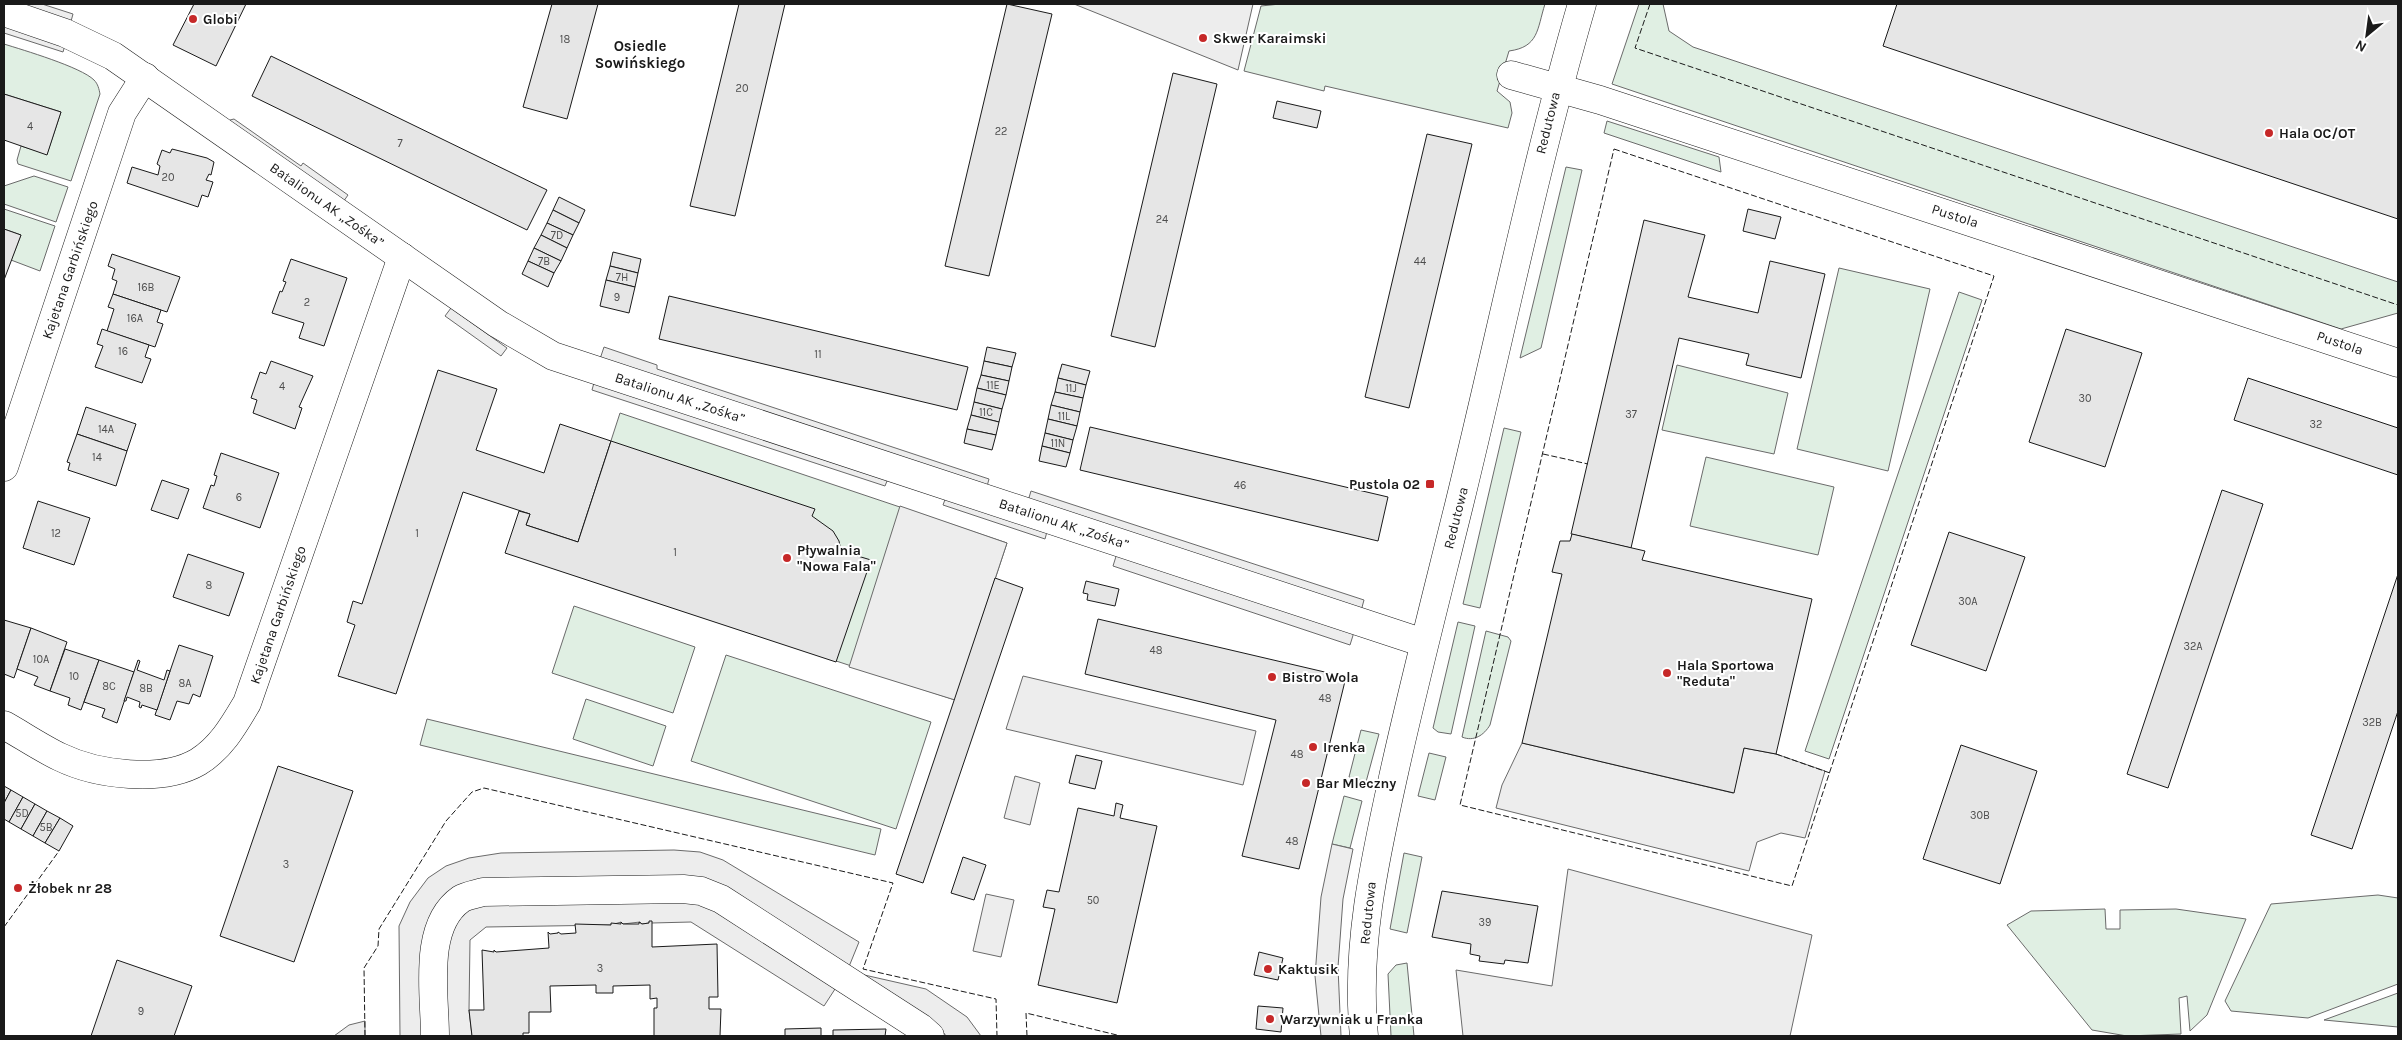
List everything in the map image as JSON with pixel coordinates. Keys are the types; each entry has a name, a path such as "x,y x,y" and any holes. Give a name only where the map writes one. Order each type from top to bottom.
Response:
{"street":[{"name":"Redutowa","path":"1364,1036 1363,956 1371,878 1424,643 1557,88 1582,4"},
{"name":"Batalionu AK „Zośka”","path":"4,12 65,32 99,47 145,77 498,324 553,356 1424,643"},
{"name":"Pustola","path":"1511,75 1759,152 2398,362"},
{"name":"Kajetana Garbińskiego","path":"4,467 122,113 145,77"},
{"name":"Kajetana Garbińskiego","path":"4,724 61,758 93,769 132,775 165,773 198,762 227,737 248,703 402,256"},
{"path":"435,1036 434,950 444,917 462,898 483,892 683,889 701,891 721,899 921,1028 930,1036"}],"green space":[{"path":"1280,4 1545,4 1538,29 1531,41 1519,49 1509,51 1497,91 1510,102 1512,113 1508,128 1325,86 1324,91 1244,71 1261,6"},
{"path":"1639,4 1663,4 1669,31 1693,47 2398,282 2398,313 2341,329 1612,84"},
{"path":"4,44 51,59 77,70 94,80 97,85 100,94 71,181 18,164 17,160 21,146 47,154 61,112 4,94"},
{"path":"1607,121 1719,157 1721,172 1604,133"},
{"path":"1566,167 1582,170 1541,348 1520,358"},
{"path":"34,176 68,187 56,222 4,204 4,186"},
{"path":"4,209 55,226 40,271 11,260 21,235 4,229"},
{"path":"1839,268 1930,289 1888,471 1797,449"},
{"path":"1959,292 1982,300 1829,759 1805,751"},
{"path":"1677,365 1788,393 1774,454 1662,430"},
{"name":"Pływalnia \"Nowa Fala\"","path":"620,413 1007,543 955,700 568,573"},
{"path":"1504,428 1521,432 1480,608 1463,604"},
{"path":"1706,457 1834,487 1818,555 1690,526"},
{"path":"574,606 695,647 673,713 552,673"},
{"path":"1458,622 1475,626 1451,734 1438,732 1433,728"},
{"path":"1486,631 1508,637 1511,641 1490,725 1485,732 1471,739 1462,737"},
{"path":"726,655 931,722 896,829 691,761"},
{"path":"586,699 666,726 653,766 573,739"},
{"path":"427,719 881,829 875,855 420,745"},
{"path":"1361,730 1379,734 1366,782 1349,777"},
{"path":"1429,753 1446,757 1435,800 1418,796"},
{"path":"1344,796 1362,801 1350,848 1332,844"},
{"path":"1404,853 1422,857 1407,933 1390,929"},
{"path":"2378,895 2398,898 2398,984 2308,1018 2231,1011 2225,1001 2271,904"},
{"path":"2105,909 2106,929 2120,929 2120,910 2176,909 2246,919 2207,1015 2190,1031 2187,996 2179,998 2181,1034 2127,1036 2092,1030 2007,925 2031,911"},
{"path":"1407,963 1414,1036 1391,1036 1388,974 1396,965"},
{"path":"2398,993 2398,1027 2324,1020"}],"shaded area":[{"path":"5,4 42,4 73,14 70,25"},
{"name":"Skwer Karaimski","path":"1074,4 1253,4 1238,70"},
{"path":"4,22 66,42 63,52 4,33"},
{"path":"234,119 301,166 303,163 348,195 339,208 226,126 230,120"},
{"path":"451,308 507,348 501,356 445,316"},
{"path":"604,347 657,365 657,369 989,479 986,490 599,362"},
{"path":"595,379 889,476 885,486 592,390"},
{"path":"1031,491 1364,600 1361,611 1028,501"},
{"path":"947,494 1048,528 1045,539 943,505"},
{"path":"900,506 1007,543 955,700 849,667"},
{"path":"1118,550 1355,629 1350,645 1113,566"},
{"path":"1023,676 1256,731 1243,785 1006,729"},
{"path":"1522,743 1733,793 1744,748 1776,754 1825,771 1805,838 1781,833 1757,842 1749,871 1496,808 1502,785"},
{"path":"1015,776 1040,783 1030,825 1004,818"},
{"path":"1332,844 1353,849 1343,899 1338,967 1341,1036 1321,1036 1315,976 1321,897"},
{"path":"674,850 700,852 723,860 859,942 848,969 725,890 461,887 426,1036 400,1036 399,926 410,902 428,878 446,866 469,858 501,853"},
{"path":"1568,869 1812,935 1790,1036 1463,1036 1456,970 1552,986"},
{"path":"986,894 1014,900 1001,957 973,951"},
{"path":"685,898 709,904 837,986 824,1006 691,922 652,923 650,921 649,923 642,924 640,922 623,924 621,922 611,925 486,927 470,940 469,1010 472,1036 446,1036 444,944 452,924 467,909 488,902"},
{"path":"860,974 926,989 967,1017 981,1036 946,1036 941,1029"},
{"path":"365,1021 365,1036 334,1036 349,1025"}],"building":[{"path":"194,4 246,4 216,66 173,45"},
{"path":"552,4 598,4 567,119 523,107"},
{"path":"739,4 785,4 735,216 690,206"},
{"path":"1007,4 1052,14 989,276 945,266"},
{"name":"Hala OC/OT","path":"1897,4 2398,4 2398,219 1883,46"},
{"path":"271,56 547,190 527,230 252,96"},
{"path":"1173,73 1217,84 1155,347 1111,336"},
{"path":"4,94 61,112 47,155 4,140"},
{"path":"1277,101 1321,111 1317,128 1273,118"},
{"path":"1427,134 1472,144 1409,408 1365,397"},
{"path":"172,149 207,158 214,162 211,175 209,174 206,180 213,182 208,197 202,195 198,207 127,183 132,167 158,175 160,166 157,164 162,150 170,153"},
{"path":"559,197 585,210 579,223 553,210"},
{"path":"1748,209 1781,217 1775,239 1743,231"},
{"path":"553,210 579,223 573,235 547,223"},
{"path":"1644,220 1705,235 1688,297 1758,313 1770,261 1825,274 1801,378 1746,365 1749,354 1679,338 1631,548 1571,534"},
{"path":"547,223 573,235 567,248 541,235"},
{"path":"4,229 21,235 4,280"},
{"path":"541,235 567,248 561,261 534,248"},
{"path":"534,248 561,261 554,273 528,261"},
{"path":"613,252 641,259 638,273 610,266"},
{"path":"112,254 180,277 167,312 113,294 117,281 112,279 115,269 108,266"},
{"path":"291,259 347,278 324,346 299,338 304,323 272,313 280,291 282,292 286,282 283,281"},
{"path":"528,261 554,273 548,287 522,274"},
{"path":"610,266 638,273 635,287 606,280"},
{"path":"606,280 635,287 629,313 600,306"},
{"path":"113,294 161,310 157,322 163,324 155,347 107,331 114,309 108,307"},
{"path":"669,296 968,367 957,410 659,339"},
{"path":"102,329 149,345 145,357 151,359 142,383 95,367 103,346 97,344"},
{"path":"2066,329 2142,353 2105,467 2029,442"},
{"path":"987,347 1016,353 1012,367 984,361"},
{"path":"271,361 313,376 299,407 302,408 295,429 253,413 257,400 251,398 260,372 266,374"},
{"path":"984,361 1012,367 1009,381 981,375"},
{"path":"1062,364 1090,371 1086,385 1058,378"},
{"path":"438,370 497,389 476,450 544,473 560,424 611,441 578,542 526,525 530,514 463,492 396,694 338,676 355,625 347,622 353,601 362,604"},
{"path":"981,375 1009,381 1006,395 977,388"},
{"path":"1058,378 1086,385 1083,398 1055,392"},
{"path":"2248,378 2398,428 2398,475 2234,420"},
{"path":"977,388 1006,395 1002,409 974,402"},
{"path":"1055,392 1083,398 1080,412 1051,405"},
{"path":"974,402 1002,409 999,422 971,415"},
{"path":"1051,405 1080,412 1077,426 1048,419"},
{"path":"86,407 136,424 127,451 77,434"},
{"path":"971,415 999,422 996,435 967,429"},
{"path":"1048,419 1077,426 1073,440 1045,433"},
{"path":"1090,427 1388,497 1378,541 1080,470"},
{"path":"967,429 996,435 992,450 964,443"},
{"path":"1045,433 1073,440 1070,453 1042,446"},
{"path":"77,434 127,451 116,486 68,470 70,463 67,462"},
{"path":"611,441 815,509 812,516 833,531 839,541 841,551 871,560 836,662 505,553 519,511 530,514 526,525 578,542"},
{"path":"1042,446 1070,453 1066,467 1039,461"},
{"path":"221,453 279,473 260,528 203,508 211,485 214,486 217,476 214,475"},
{"path":"162,480 189,489 178,519 151,510"},
{"path":"2222,490 2263,504 2168,788 2127,774"},
{"path":"38,501 90,518 74,565 23,548"},
{"path":"1949,532 2025,557 1986,671 1911,645"},
{"name":"Hala Sportowa \"Reduta\"","path":"1572,534 1645,551 1642,560 1812,599 1776,754 1744,748 1734,793 1522,743 1562,574 1552,572 1560,541 1570,541"},
{"path":"188,554 244,573 229,616 173,597"},
{"path":"2398,574 2398,711 2352,849 2311,835"},
{"path":"995,578 1023,588 923,883 896,874"},
{"path":"1086,581 1119,589 1115,606 1087,600 1088,594 1083,593"},
{"path":"1098,619 1346,677 1299,869 1242,856 1276,720 1085,674"},
{"path":"4,620 31,628 14,678 4,674"},
{"path":"31,628 67,642 50,691 34,685 38,677 17,669"},
{"path":"179,645 213,656 200,697 193,694 189,704 177,701 170,720 155,715"},
{"path":"65,649 99,660 81,710 68,705 70,698 50,691"},
{"path":"99,660 134,672 117,723 102,717 105,709 84,702"},
{"path":"138,660 140,661 137,670 164,680 167,670 170,671 157,710 142,705 141,708 139,707 140,702 127,697 126,701 124,701"},
{"path":"1961,745 2037,771 2000,884 1923,859"},
{"path":"1076,755 1102,761 1095,789 1069,783"},
{"path":"278,766 353,791 294,962 220,936"},
{"path":"4,786 11,790 4,803"},
{"path":"11,790 23,797 9,822 4,819 4,803"},
{"path":"23,797 35,804 21,829 9,822"},
{"path":"1116,803 1123,805 1120,818 1157,826 1117,1003 1038,985 1055,909 1043,907 1047,890 1059,892 1078,808 1114,816"},
{"path":"35,804 47,811 33,836 21,829"},
{"path":"47,811 60,818 45,843 33,836"},
{"path":"60,818 73,826 59,851 45,843"},
{"path":"963,857 986,865 974,900 951,893"},
{"path":"1442,891 1538,906 1528,963 1505,960 1504,964 1479,961 1480,956 1470,954 1471,944 1432,937"},
{"path":"649,921 652,921 652,947 717,944 718,997 709,997 709,1009 721,1009 720,1036 654,1036 654,1008 657,1008 657,998 650,999 650,985 613,986 613,993 596,993 596,985 550,986 551,1012 529,1012 529,1033 523,1033 523,1036 472,1036 469,1010 484,1010 482,950 494,952 494,950 496,952 549,948 548,932 550,934 558,932 561,934 576,933 575,924 611,925 611,923 621,924 621,922 623,924 639,924 639,922 642,924 649,923"},
{"name":"Kaktusik","path":"1259,952 1283,958 1278,980 1254,975"},
{"path":"117,960 192,986 174,1036 91,1036"},
{"path":"1258,1006 1283,1008 1281,1032 1256,1029"},
{"path":"821,1028 821,1036 785,1036 785,1029"},
{"path":"886,1029 885,1036 833,1036 833,1030"}],"fence":[{"path":"1650,4 1635,48 2398,305"},
{"path":"1614,149 1994,276 1792,886 1460,805 1614,149"},
{"path":"1543,454 1588,464"},
{"path":"1776,754 1830,773"},
{"path":"365,1036 364,968 378,946 379,929 446,821 472,792 484,788 893,883 863,969 996,999 997,1036"},
{"path":"4,927 59,851"},
{"path":"1027,1036 1026,1013 1121,1036"}],"place":[{"name":"Globi","path":"193,19"},
{"name":"Skwer Karaimski","path":"1203,38"},
{"name":"Hala OC/OT","path":"2269,133"},
{"name":"Pustola 02","path":"1430,484"},
{"name":"Pływalnia \"Nowa Fala\"","path":"787,558"},
{"name":"Hala Sportowa \"Reduta\"","path":"1667,673"},
{"name":"Bistro Wola","path":"1272,677"},
{"name":"Irenka","path":"1313,747"},
{"name":"Bar Mleczny","path":"1306,783"},
{"name":"Żłobek nr 28","path":"18,888"},
{"name":"Kaktusik","path":"1268,969"},
{"name":"Warzywniak u Franka","path":"1270,1019"}],"district":[{"name":"Osiedle Sowińskiego","path":"640,54"}]}
